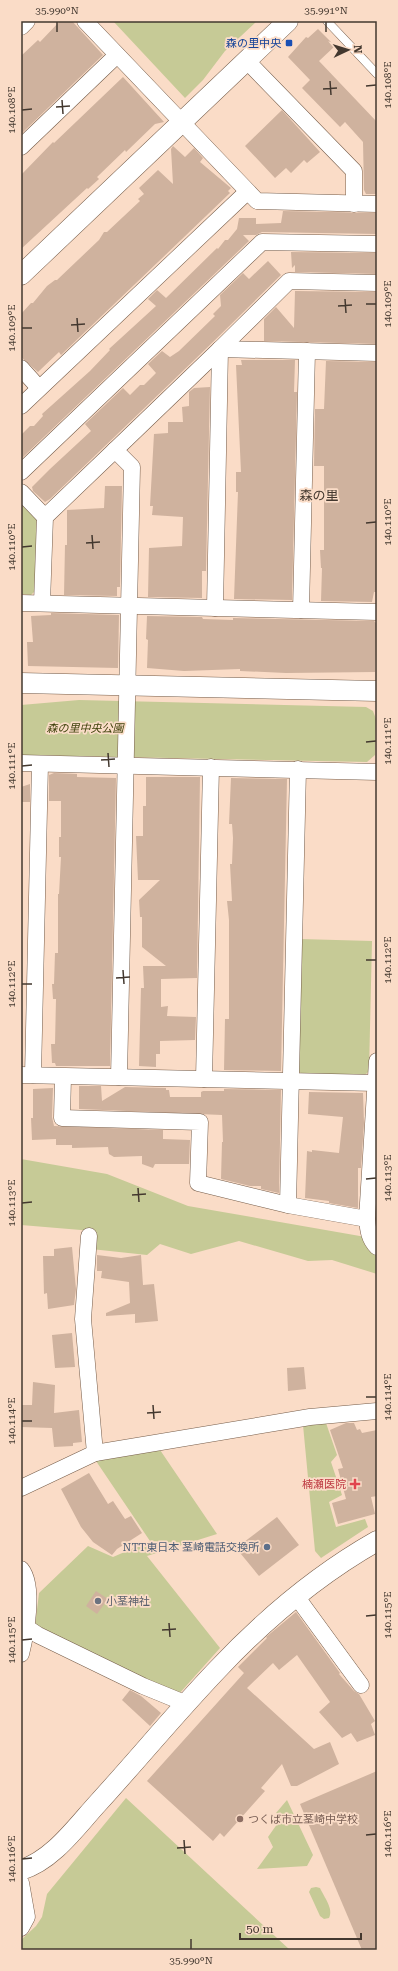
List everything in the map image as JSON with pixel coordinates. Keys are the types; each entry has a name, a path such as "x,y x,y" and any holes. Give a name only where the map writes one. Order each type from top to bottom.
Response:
{"street":[{"path":"21,27 27,21"},
{"path":"85,21 182,122 246,192 257,201 377,204"},
{"path":"21,275 288,21"},
{"path":"21,147 117,55"},
{"path":"246,60 354,172 354,204"},
{"path":"21,406 246,192"},
{"path":"21,472 262,242 377,244"},
{"path":"42,603 45,517 289,281 377,283"},
{"path":"220,349 377,353"},
{"path":"215,608 220,349"},
{"path":"301,610 307,351"},
{"path":"21,368 39,388"},
{"path":"115,450 132,467 119,1077"},
{"path":"21,492 45,517"},
{"path":"21,603 377,612"},
{"path":"21,682 377,691"},
{"path":"21,763 377,772"},
{"path":"40,764 27,1075 376,1083"},
{"path":"204,1079 212,767"},
{"path":"288,1206 298,769"},
{"path":"377,1061 367,1218 368,1232 372,1242 377,1247"},
{"path":"63,1076 62,1118 200,1122 198,1183 288,1206 367,1218"},
{"path":"89,1236 83,1319 95,1453"},
{"path":"21,1488 95,1453 310,1417 377,1411"},
{"path":"21,1870 32,1866 45,1858 79,1824 247,1638 296,1596 377,1541"},
{"path":"21,1569 25,1574 28,1594 26,1627 21,1654"},
{"path":"296,1596 361,1686"},
{"path":"26,1627 38,1636 143,1686 187,1704"},
{"path":"21,1883 28,1917 21,1928"}],"lane":[{"path":"327,21 377,74"}],"green space":[{"path":"113,21 257,21 225,51 203,80 185,98"},
{"path":"21,499 37,516 35,591 31,595 21,594"},
{"name":"森の里中央公園","path":"79,700 366,707 373,711 376,719 375,755 367,762 21,755 21,705"},
{"path":"300,939 372,941 369,1071 364,1076 302,1074 297,1070"},
{"path":"21,1159 107,1174 188,1206 377,1239 377,1274 332,1260 308,1261 239,1241 191,1254 160,1244 147,1255 91,1249 93,1231 21,1225"},
{"path":"326,1423 337,1455 331,1462 342,1495 329,1502 336,1527 365,1519 368,1527 321,1558 315,1551 303,1425"},
{"path":"158,1447 217,1534 147,1556 220,1648 178,1695 35,1626 39,1593 88,1546 113,1557 150,1541 96,1461"},
{"path":"126,1798 290,1950 21,1950 21,1940 36,1926 42,1917 47,1894"},
{"path":"287,1800 313,1855 307,1866 257,1869 273,1847 268,1837 280,1820 276,1813"},
{"path":"311,1888 320,1888 328,1903 330,1911 329,1918 324,1919 320,1916 309,1892"}],"building":[{"path":"60,21 72,21 103,55 21,134 21,56 38,40 40,42"},
{"path":"318,29 335,46 319,61 377,122 377,193 375,194 366,194 364,190 363,142 345,122 340,127 302,88 310,80 288,57 306,37 308,38"},
{"path":"123,77 164,122 155,124 126,152 125,150 97,177 99,179 88,189 87,188 21,249 21,175 53,142 54,143"},
{"path":"282,110 320,152 307,163 304,160 291,173 286,168 275,178 245,146"},
{"path":"173,146 185,157 194,148 203,158 200,162 231,188 228,191 230,193 61,355 59,352 38,372 21,357 21,314 31,303 33,303 47,286 57,280 99,240 104,232 107,232 140,201 138,199 144,194 139,188 158,170 173,184 171,149"},
{"path":"283,211 377,213 377,234 262,232 256,235 243,235 249,241 21,459 21,435 30,426 34,426 43,416 42,414 90,371 110,350 109,349 156,306 148,299 157,290 166,298 217,248 218,249 225,240 228,240 237,229 239,218 256,218 256,224 281,223"},
{"path":"291,252 377,253 377,274 295,272 295,265 292,268"},
{"path":"268,261 281,275 213,342 50,499 45,502 33,491 32,487 91,431 85,424 123,388 130,395 140,385 144,385 156,373 148,364 162,351 170,357 179,351 215,316 213,314 221,306 220,295 243,273 249,279"},
{"path":"295,291 377,292 377,344 264,341 264,319 276,307 294,328"},
{"path":"241,360 295,360 294,392 297,392 292,600 234,599 238,492 236,492 236,472 241,472 236,365 242,365"},
{"path":"326,361 377,362 377,592 374,592 372,602 321,601 322,568 320,550 324,550 324,466 314,466 315,409 324,409"},
{"path":"210,387 206,571 202,571 202,598 148,597 149,548 182,546 183,517 152,515 153,506 150,506 154,434 168,433 168,422 183,422 182,407 189,406 189,392 194,388"},
{"path":"105,486 122,486 120,587 117,587 117,596 64,595 65,545 67,545 67,510 104,508"},
{"path":"51,613 119,615 118,668 28,666 27,642 33,642 31,616 51,615"},
{"path":"147,616 202,617 203,619 233,620 233,618 374,621 376,623 375,672 286,673 240,671 240,669 184,671 147,668"},
{"path":"54,773 77,774 77,777 116,778 110,1066 56,1066 55,1063 52,1063 51,1044 55,1044 56,999 53,999 52,984 54,984 55,953 58,953 58,894 61,857 59,857 59,837 61,837 61,801 49,801 49,775"},
{"path":"146,777 200,777 197,978 161,979 161,1007 168,1006 167,1016 196,1017 195,1040 160,1041 160,1054 156,1054 156,1067 139,1066 141,988 144,988 143,966 166,966 142,947 142,917 140,917 139,900 160,880 138,880 136,836 143,836 143,806 146,806"},
{"path":"231,778 287,779 281,1071 224,1070 225,1019 229,1019 229,920 227,901 232,901 230,864 232,864 233,838 232,824 229,824"},
{"path":"30,784 30,802 21,802 21,787"},
{"path":"79,1086 101,1086 102,1101 125,1087 166,1088 166,1090 169,1090 170,1097 201,1097 201,1092 203,1091 224,1091 224,1089 281,1090 279,1193 261,1189 261,1186 250,1186 221,1179 223,1142 222,1115 79,1109"},
{"path":"53,1088 52,1117 54,1126 163,1130 163,1139 190,1140 189,1164 155,1164 153,1168 142,1164 142,1156 114,1157 109,1154 108,1147 72,1148 72,1145 56,1145 56,1139 32,1140 31,1118 33,1118 33,1089"},
{"path":"309,1092 363,1093 364,1123 361,1168 358,1168 358,1208 329,1203 329,1201 305,1198 307,1151 312,1152 312,1150 339,1153 343,1117 308,1114"},
{"path":"72,1247 76,1289 74,1305 48,1309 47,1293 44,1294 43,1256 54,1256 54,1249"},
{"path":"97,1255 121,1258 141,1255 143,1285 154,1284 158,1321 135,1323 135,1314 106,1316 106,1313 130,1303 129,1282 101,1278 102,1271 97,1271"},
{"path":"72,1333 75,1367 55,1368 52,1335"},
{"path":"304,1367 306,1389 288,1391 287,1368"},
{"path":"33,1382 55,1385 54,1413 79,1410 82,1442 73,1443 73,1446 54,1447 52,1428 21,1427 21,1405 32,1405"},
{"path":"346,1423 354,1423 357,1430 360,1429 362,1433 377,1430 377,1496 371,1497 375,1514 338,1524 332,1503 346,1499 338,1469 343,1468 330,1430"},
{"path":"89,1473 108,1504 113,1501 125,1519 131,1516 142,1533 117,1549 112,1555 93,1542 81,1527 61,1489"},
{"name":"NTT東日本 茎崎電話交換所","path":"277,1517 299,1545 259,1576 236,1548"},
{"name":"小茎神社","path":"96,1591 108,1599 97,1614 86,1606"},
{"path":"296,1612 340,1673 339,1674 354,1691 359,1694 375,1721 371,1724 375,1735 357,1742 351,1733 342,1738 319,1712 330,1702 297,1655 279,1670 273,1663 247,1688 314,1749 330,1742 339,1764 297,1786 291,1786 282,1764 261,1788 265,1791 224,1837 220,1833 213,1841 147,1781 244,1673 238,1667 267,1638 266,1637"},
{"path":"130,1690 141,1696 161,1713 150,1726 122,1700"},
{"path":"377,1771 377,1950 362,1950 300,1804"}],"place":[{"name":"森の里中央","path":"289,43"},
{"name":"楠瀬医院","path":"355,1484"},
{"name":"NTT東日本 茎崎電話交換所","path":"267,1547"},
{"name":"小茎神社","path":"98,1601"},
{"name":"つくば市立茎崎中学校","path":"240,1819"}],"district":[{"name":"森の里","path":"319,495"}]}
